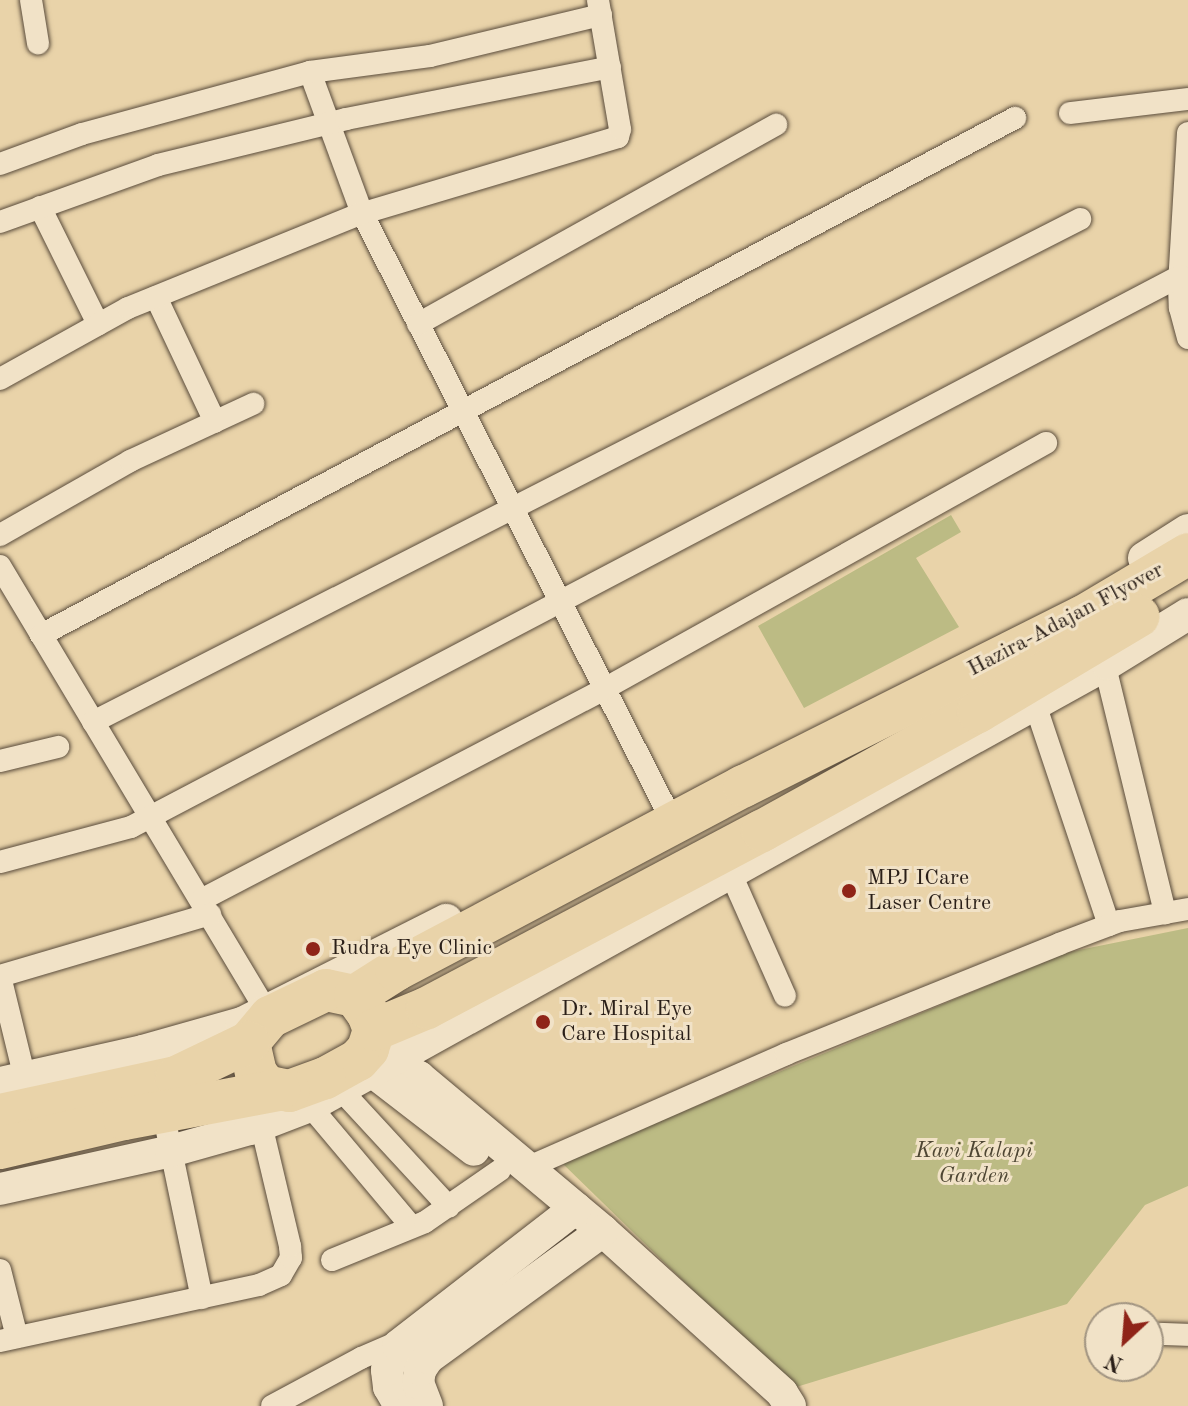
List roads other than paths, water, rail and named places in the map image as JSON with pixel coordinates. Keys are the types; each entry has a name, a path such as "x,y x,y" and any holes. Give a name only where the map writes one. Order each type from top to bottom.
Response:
{"highway":[{"name":"Hazira-Adajan Flyover","path":"368,1041 396,970 942,683 1097,640 1188,554"},
{"name":"Hazira-Adajan Flyover","path":"368,1041 969,717 1188,587"},
{"path":"0,1148 157,1099 176,1077 262,1023 326,990 368,1041 325,1078 289,1091 276,1104 157,1099 14,1096"},
{"path":"262,1023 256,1073 276,1104"}],"street":[{"path":"31,0 38,43"},
{"path":"0,164 82,134 310,72 430,56 600,8 620,129 618,137 362,213 156,297 98,324 0,379"},
{"path":"0,222 140,169 331,123 610,67"},
{"path":"310,72 362,213 665,807"},
{"path":"1070,113 1188,99"},
{"path":"41,635 1015,118"},
{"path":"418,324 776,125"},
{"path":"1188,133 1180,276 1180,308 1188,338"},
{"path":"40,207 98,324"},
{"path":"93,722 1080,219"},
{"path":"0,862 131,827 559,599 1180,276"},
{"path":"156,297 215,422"},
{"path":"0,535 130,461 253,404"},
{"path":"14,1096 0,976 206,907 1046,443"},
{"path":"0,566 206,907 262,1023 665,807 1071,605 1188,530"},
{"path":"368,1041 731,874 1035,704 1097,640 1188,614"},
{"path":"1097,640 1165,913"},
{"path":"1035,704 1109,925"},
{"path":"0,761 58,747"},
{"path":"731,874 785,996"},
{"path":"332,1260 412,1227 514,1169 786,1054 1109,925 1188,909"},
{"path":"368,1041 419,1077 514,1169 782,1393 790,1406"},
{"path":"368,1041 449,1207"},
{"path":"0,1189 157,1099 202,1298"},
{"path":"276,1104 412,1227"},
{"path":"0,1270 8,1339 202,1298 271,1281 281,1275 291,1258 276,1104"},
{"path":"272,1406 361,1358 404,1340 568,1214"},
{"path":"427,1406 418,1383 420,1370 428,1358 594,1237"},
{"path":"594,1237 770,1406"},
{"path":"1164,1334 1188,1335"},
{"path":"400,1406 389,1387 387,1370 391,1357 404,1340"}],"place":[{"name":"MPJ ICare Laser Centre","path":"849,891"},
{"name":"Rudra Eye Clinic","path":"313,949"},
{"name":"Dr. Miral Eye Care Hospital","path":"543,1022"}],"park label":[{"name":"Kavi Kalapi Garden","path":"974,1164"}]}
